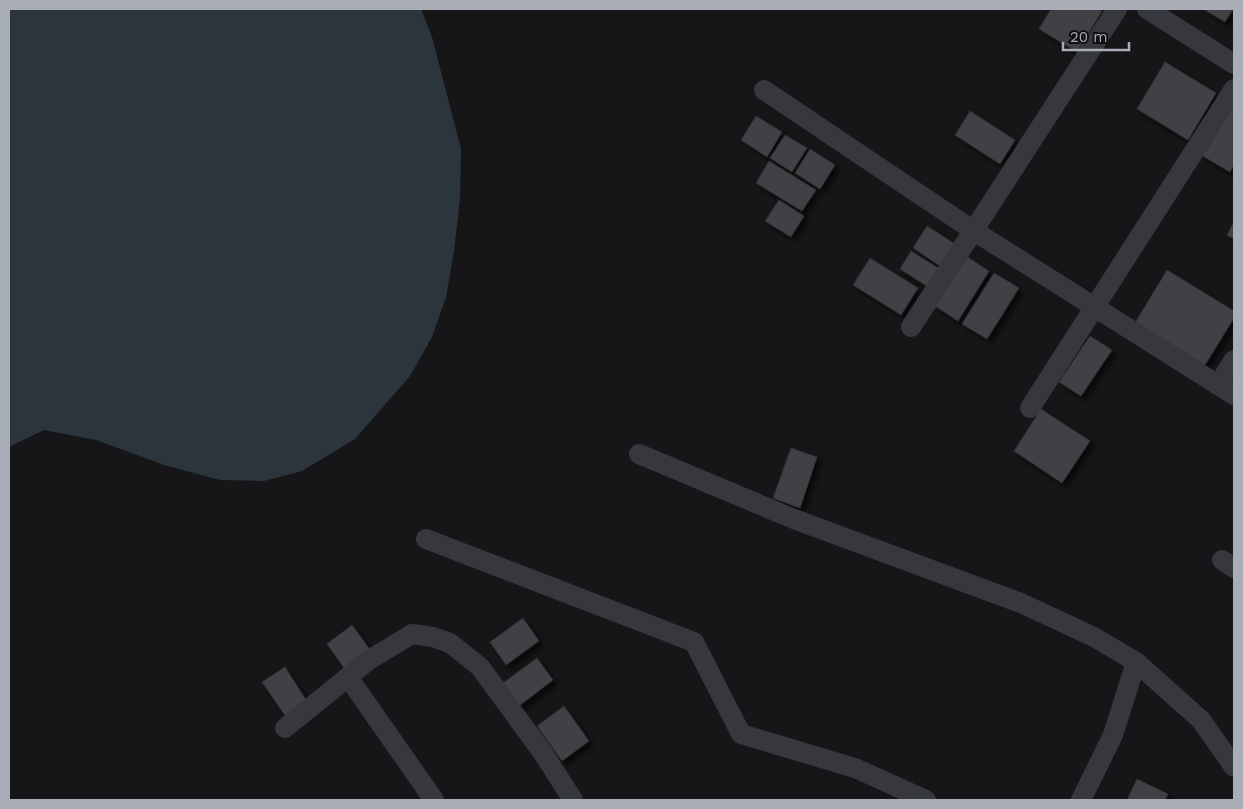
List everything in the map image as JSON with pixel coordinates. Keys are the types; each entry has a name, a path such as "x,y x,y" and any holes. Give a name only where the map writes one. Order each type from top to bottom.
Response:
{"street":[{"path":"911,327 1117,9"},
{"path":"1147,9 1234,64"},
{"path":"1030,408 1234,89"},
{"path":"764,90 974,231 1226,390 1234,360"},
{"path":"639,454 794,519 1021,603 1094,637 1136,662 1201,720 1234,767"},
{"path":"426,539 694,642 742,734 855,768 926,800"},
{"path":"285,728 370,660 412,634 433,637 450,643 480,667 543,753 573,800"},
{"path":"1081,800 1113,735 1136,662"},
{"path":"348,677 434,800"}],"shaded area":[{"path":"9,9 421,9 432,37 461,149 460,199 454,251 446,297 432,337 410,376 355,439 302,471 264,481 220,480 164,465 96,440 44,430 9,447"}],"building":[{"path":"1051,9 1099,9 1102,11 1077,52 1039,29"},
{"path":"1203,9 1233,9 1225,22"},
{"path":"1165,62 1216,93 1188,140 1137,109"},
{"path":"1234,102 1234,164 1230,172 1201,155"},
{"path":"970,111 1015,140 1000,164 955,135"},
{"path":"756,116 782,132 767,157 741,140"},
{"path":"785,135 807,148 792,172 770,158"},
{"path":"810,149 835,165 820,189 795,173"},
{"path":"769,161 816,190 802,211 756,183"},
{"path":"779,200 804,216 791,237 765,221"},
{"path":"1234,222 1234,239 1227,235"},
{"path":"927,226 955,244 940,266 913,248"},
{"path":"911,251 940,269 928,287 900,269"},
{"path":"966,256 989,271 958,321 935,306"},
{"path":"870,258 918,288 901,315 853,285"},
{"path":"1167,270 1234,311 1234,318 1205,365 1135,323"},
{"path":"994,273 1019,288 987,339 962,324"},
{"path":"1090,336 1112,350 1081,396 1059,382"},
{"path":"1041,409 1090,441 1062,483 1014,451"},
{"path":"791,448 817,457 800,508 773,498"},
{"path":"523,618 539,641 506,665 490,642"},
{"path":"352,625 374,655 349,675 327,644"},
{"path":"537,658 553,680 515,709 499,686"},
{"path":"285,667 308,703 286,717 262,682"},
{"path":"564,706 589,741 562,761 537,726"},
{"path":"1137,779 1168,794 1165,800 1127,800"}]}
